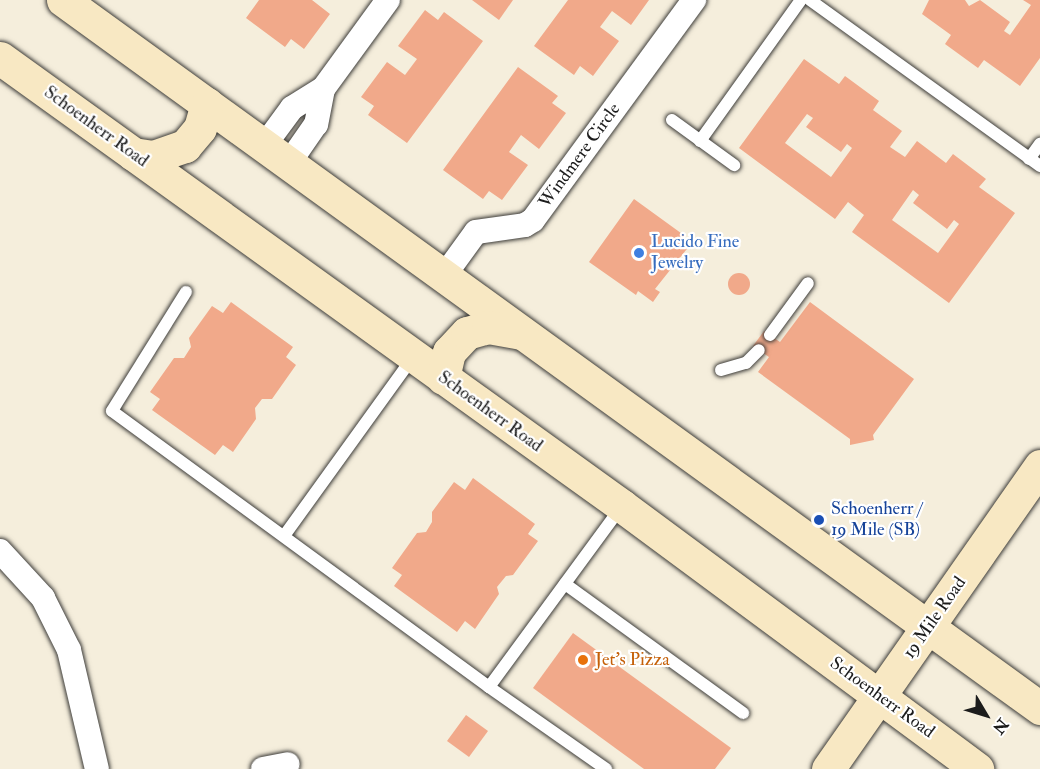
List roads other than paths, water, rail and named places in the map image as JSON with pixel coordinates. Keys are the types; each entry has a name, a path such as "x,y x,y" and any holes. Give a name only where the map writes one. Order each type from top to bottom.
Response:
{"main road":[{"path":"65,1 1040,708"},
{"name":"Schoenherr Road","path":"0,58 622,506 977,769"},
{"path":"133,154 165,155 185,146 200,128 207,104"},
{"path":"443,378 449,352 467,333 488,327 522,334"},
{"name":"19 Mile Road","path":"828,769 1040,466"}],"street":[{"path":"276,155 316,124 322,89 388,0"},
{"name":"Windmere Circle","path":"444,276 476,232 525,225 533,220 694,0"},
{"path":"0,551 43,598 69,650 97,769"},
{"path":"263,769 288,764"}],"lane":[{"path":"700,141 801,0"},
{"path":"810,0 1035,163 1040,144"},
{"path":"672,120 734,165"},
{"path":"770,335 808,283"},
{"path":"186,292 112,411 489,687 606,769"},
{"path":"721,370 746,363 759,350"},
{"path":"284,536 413,357"},
{"path":"489,687 622,506"},
{"path":"565,584 743,713"}],"place":[{"name":"Lucido Fine Jewelry","path":"639,253"},
{"name":"Schoenherr / 19 Mile (SB)","path":"819,520"},
{"name":"Jet's Pizza","path":"583,660"}]}
